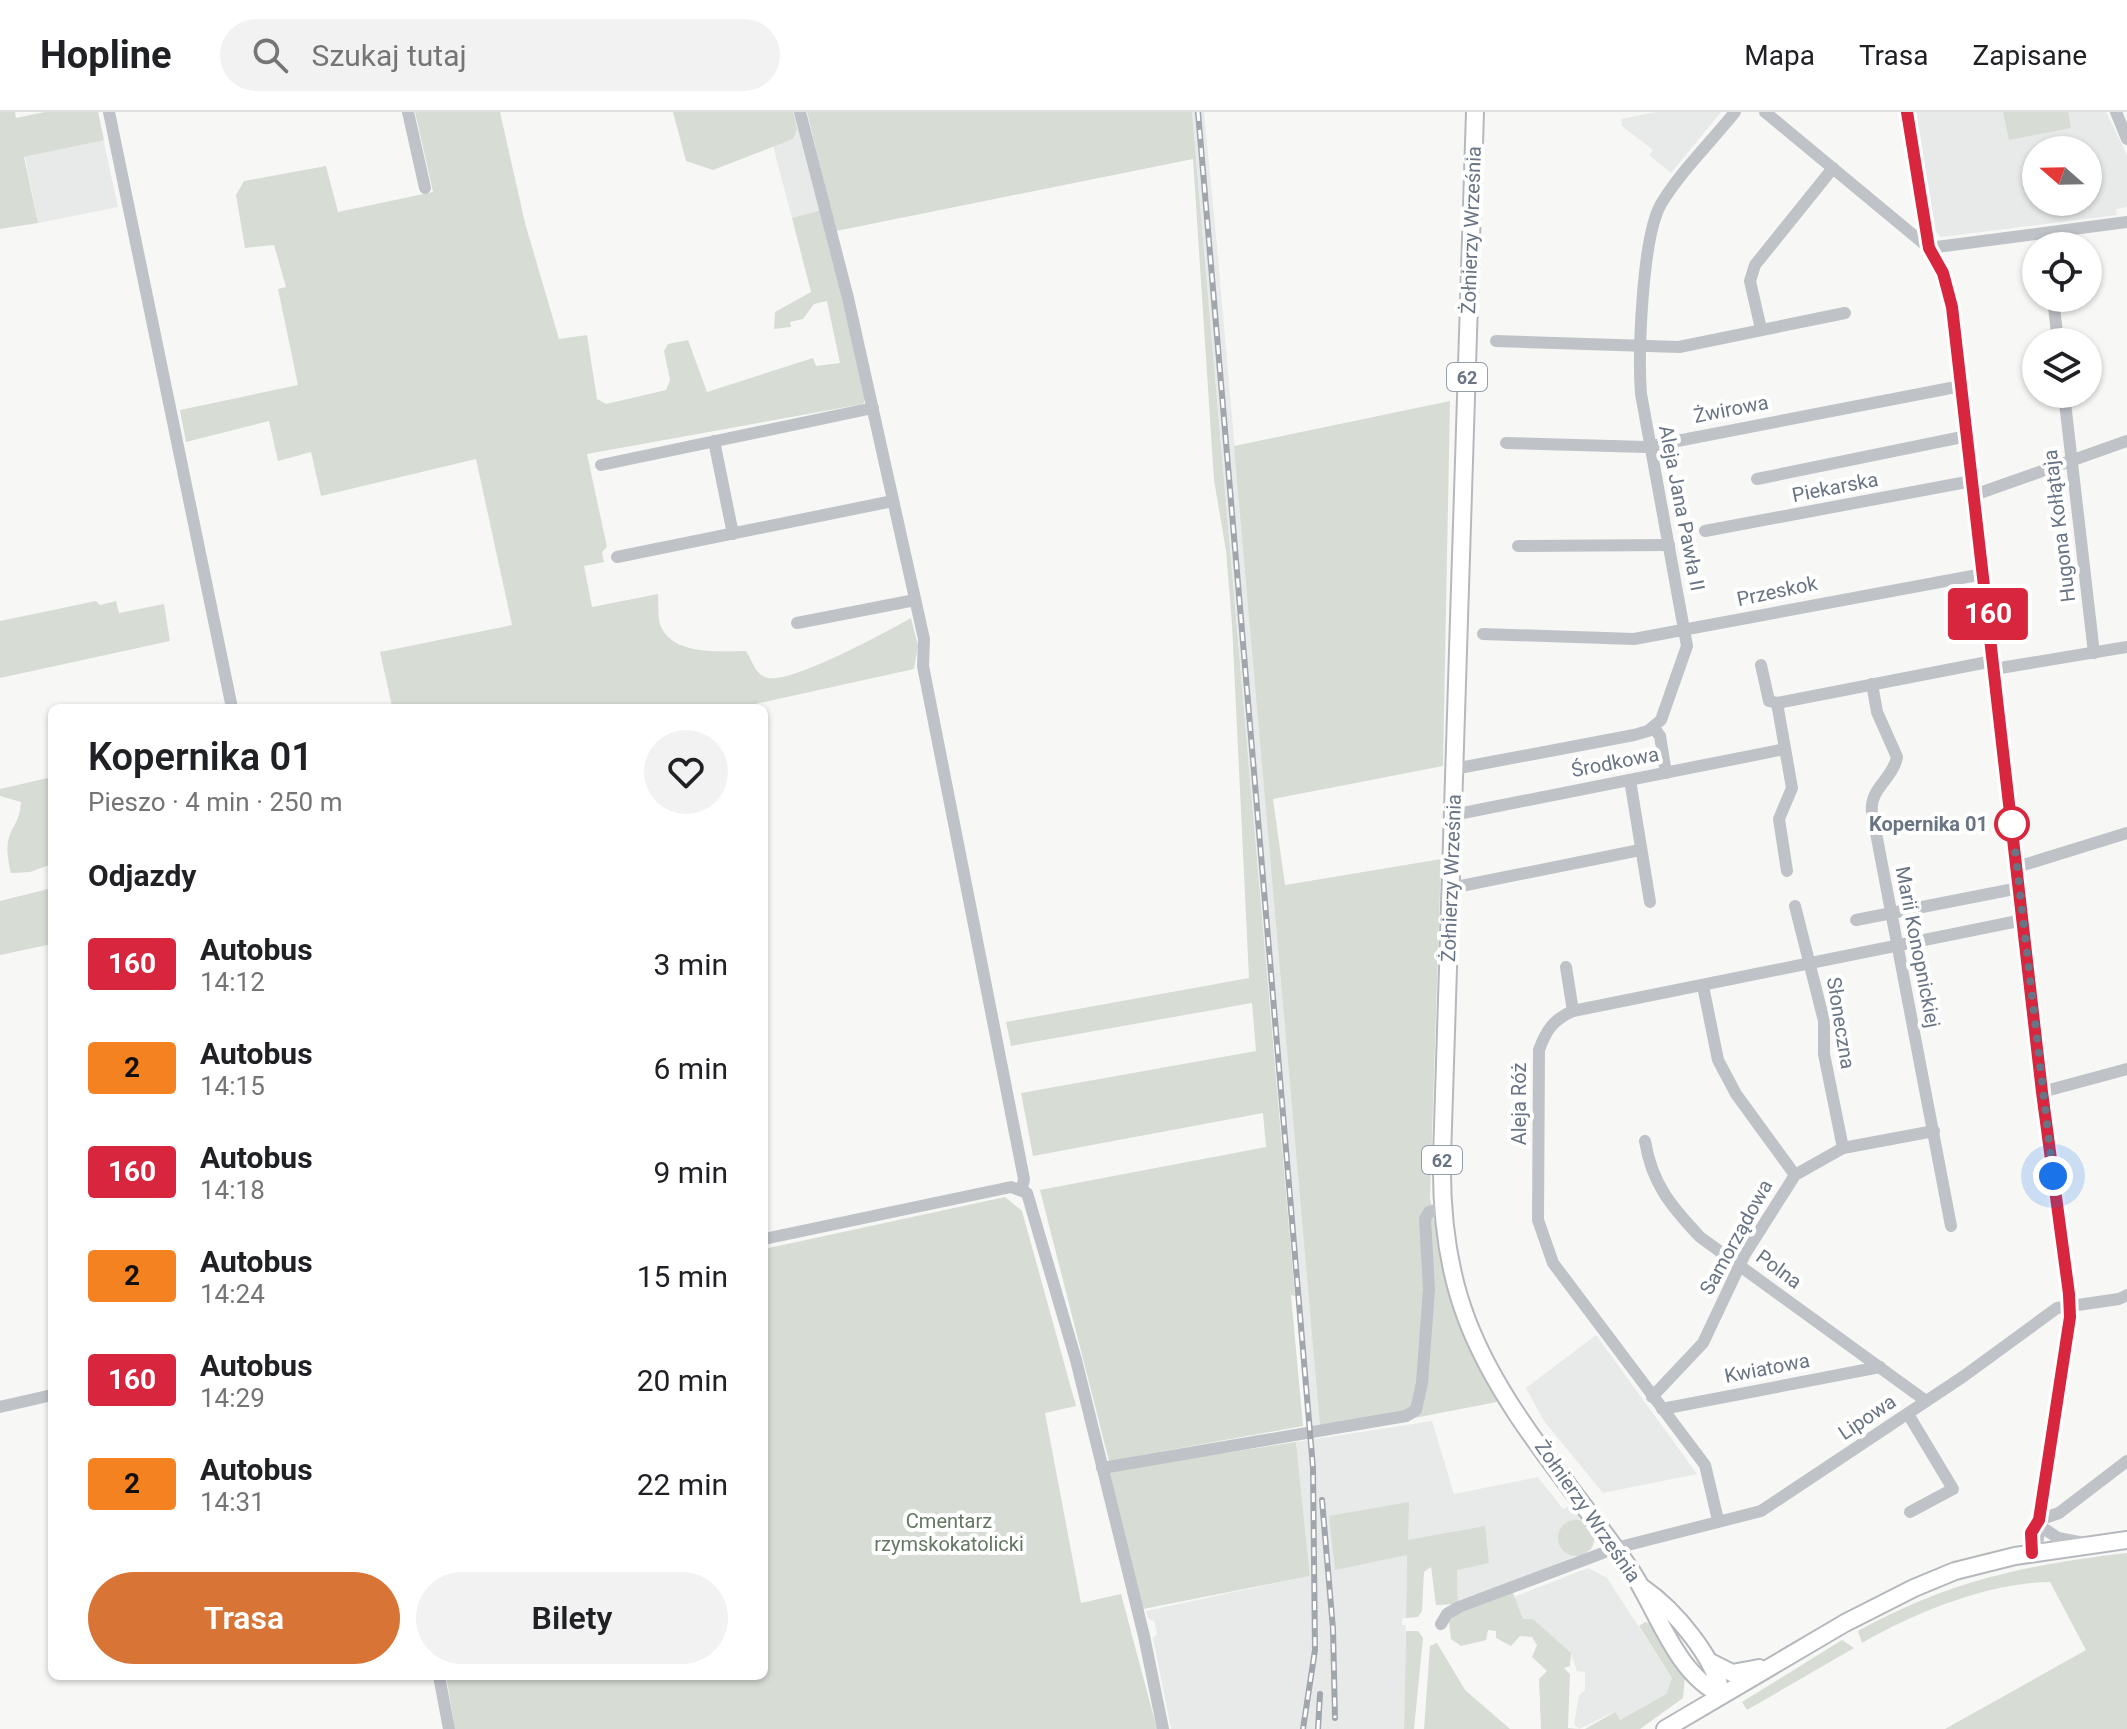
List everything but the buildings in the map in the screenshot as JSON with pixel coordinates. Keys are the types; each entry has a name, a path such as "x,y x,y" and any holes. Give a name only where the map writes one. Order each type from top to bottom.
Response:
{"main road":[{"name":"Żołnierzy Września","path":"1475,112 1442,1208 1457,1293 1483,1356 1507,1397 1642,1587 1649,1606 1684,1660 1707,1686 1722,1695"},
{"name":"62","path":"1722,1695 1914,1588 1972,1566 2034,1552 2127,1540"},
{"name":"Żołnierzy Września","path":"1642,1587 1661,1600 1704,1656 1722,1695"},
{"name":"62","path":"1704,1656 1720,1670 1732,1673 1779,1661"},
{"path":"1669,1727 1696,1694 1695,1682 1684,1660"},
{"path":"1669,1727 1722,1695"}],"street":[{"path":"109,112 231,704"},
{"path":"408,112 425,188"},
{"path":"800,112 873,408 915,600 924,649 923,666 1024,1179 1022,1189"},
{"name":"Aleja Jana Pawła II","path":"1653,727 1668,706 1684,661 1685,632 1641,394 1641,346 1650,234 1661,205 1735,112"},
{"path":"1765,112 1929,248 2127,222"},
{"path":"1907,112 1929,248 1948,288 2070,1306 2039,1523"},
{"path":"2116,112 2127,139"},
{"path":"1761,329 1750,281 1755,265 1833,168"},
{"path":"1496,341 1679,347 1845,313"},
{"name":"Żwirowa","path":"1506,443 1650,446 1961,386"},
{"path":"601,465 873,408"},
{"name":"Hugona Kołłątaja","path":"2065,408 2094,653"},
{"path":"1757,479 1967,436"},
{"path":"714,441 733,534"},
{"path":"1974,495 2127,441"},
{"name":"Piekarska","path":"1705,531 1972,481"},
{"path":"617,557 893,501"},
{"path":"1518,546 1669,545"},
{"name":"Przeskok","path":"1483,634 1634,639 1685,632 1852,596 1983,574"},
{"path":"797,623 915,600"},
{"path":"1761,665 1769,701 1777,703 1872,684 2127,647"},
{"name":"Marii Konopnickiej","path":"1872,684 1877,712 1897,757 1891,772 1872,799 1951,1226"},
{"path":"1777,703 1792,788 1779,819 1787,871"},
{"path":"1454,769 1634,735 1653,727 1660,736 1666,773"},
{"name":"Środkowa","path":"1453,815 1785,749"},
{"path":"1630,780 1650,902"},
{"path":"2017,867 2127,833"},
{"path":"1451,888 1640,850"},
{"path":"1856,920 2019,888"},
{"name":"Słoneczna","path":"1795,906 1824,1021 1824,1054 1843,1148"},
{"path":"1566,967 1573,1011 2023,920"},
{"path":"1703,986 1718,1060 1736,1094 1795,1175"},
{"name":"Aleja Róż","path":"1573,1011 1551,1024 1539,1050 1538,1220 1553,1263 1705,1465 1718,1520"},
{"path":"2042,1092 2127,1069"},
{"name":"Samorządowa","path":"1652,1397 1703,1343 1770,1211 1795,1175 1843,1148 1934,1131"},
{"name":"Polna","path":"1645,1141 1650,1171 1673,1209 1700,1237 1926,1401"},
{"path":"768,1238 1011,1187 1022,1189 1030,1198 1102,1468 1163,1729"},
{"path":"1102,1468 1406,1416 1416,1410 1429,1289 1425,1219 1429,1212 1442,1208"},
{"name":"Lipowa","path":"1441,1624 1447,1614 1459,1607 1616,1548 1761,1511 1908,1414 2057,1308 2119,1299 2127,1295"},
{"name":"Kwiatowa","path":"1662,1409 1880,1367"},
{"path":"0,1407 48,1396"},
{"path":"1908,1414 1953,1489 1910,1512"},
{"path":"2034,1552 2031,1533 2039,1523 2059,1513 2127,1461"},
{"path":"2039,1523 2058,1538 2095,1544"},
{"path":"440,1680 449,1729"}],"shaded area":[{"path":"764,112 795,112 821,210 792,218"},
{"path":"1192,112 1204,112 1321,1426 1307,1427"},
{"path":"1656,112 1721,112 1671,173 1649,155 1653,150 1622,126 1621,119"},
{"path":"1916,112 2106,112 2127,155 2127,207 2116,209 2117,215 1941,237 1936,232"},
{"path":"103,138 118,207 38,223 25,157"},
{"path":"1596,1335 1697,1474 1603,1493 1544,1421 1526,1388"},
{"path":"1432,1421 1454,1494 1538,1477 1563,1509 1574,1504 1596,1537 1592,1549 1458,1604 1457,1570 1408,1540 1408,1502 1406,1618 1402,1619 1402,1625 1406,1625 1404,1729 1171,1729 1153,1638 1157,1634 1154,1621 1148,1618 1146,1611 1310,1576 1296,1442"},
{"path":"1588,1568 1607,1578 1672,1678 1666,1694 1620,1720 1614,1712 1579,1729 1574,1724 1579,1695 1585,1690 1585,1672 1577,1671 1571,1654 1534,1620 1523,1619 1514,1597"}],"green space":[{"path":"0,112 15,112 16,118 45,112 98,112 104,140 24,157 38,223 0,229"},
{"path":"415,112 500,112 525,223 559,339 587,335 597,399 606,404 666,390 670,380 664,351 668,344 688,340 707,392 813,358 816,366 840,363 827,301 814,304 803,319 790,322 791,327 774,329 775,312 811,292 792,218 821,210 866,397 863,404 587,454 607,547 602,552 604,562 584,566 592,607 658,594 661,627 677,643 699,650 746,651 757,671 768,678 797,673 818,665 911,618 918,646 914,669 755,704 392,704 380,652 512,625 476,459 321,496 311,452 278,461 269,421 186,442 180,410 298,385 278,289 286,287 274,245 245,248 236,195 244,181 326,166 338,212 433,192"},
{"path":"673,112 793,112 797,129 793,139 713,170 686,161"},
{"path":"807,112 1192,112 1295,1296 1291,1295 1303,1426 1109,1461 1040,1190 1266,1147 1263,1113 1033,1156 1021,1093 1256,1051 1252,1003 1011,1046 1006,1022 1249,978 1232,624 1226,551 1214,480 1193,159 836,231"},
{"path":"2003,112 2068,112 2071,128 2009,140"},
{"path":"1450,401 1443,766 1273,799 1285,885 1441,859 1430,1198 1451,1298 1497,1402 1321,1436 1234,446"},
{"path":"96,601 100,605 116,601 119,613 164,604 170,641 0,678 0,621"},
{"path":"48,778 48,865 30,872 11,873 9,838 21,802 0,796 0,789"},
{"path":"48,889 48,945 0,955 0,901"},
{"name":"Cmentarz rzymskokatolicki","path":"1005,1197 1022,1211 1076,1406 1045,1413 1081,1603 1121,1594 1157,1729 455,1729 447,1680 768,1680 768,1248"},
{"path":"1296,1442 1310,1576 1143,1609 1106,1471"},
{"path":"1409,1502 1408,1540 1485,1526 1489,1563 1457,1570 1458,1604 1436,1605 1431,1567 1424,1572 1422,1611 1418,1617 1406,1618 1407,1555 1335,1570 1329,1516"},
{"path":"1576,1520 1589,1525 1594,1538 1589,1551 1576,1556 1563,1551 1558,1538 1563,1525"},
{"path":"2127,1553 2127,1729 1945,1729 2086,1650 2050,1582 2002,1588 1953,1601 1862,1643 1858,1631 1924,1599 1988,1578 2055,1563"},
{"path":"1513,1593 1523,1619 1533,1619 1571,1653 1570,1666 1564,1668 1570,1674 1568,1728 1579,1729 1541,1729 1539,1679 1547,1671 1532,1657 1537,1645 1532,1637 1520,1636 1511,1646 1496,1638 1496,1631 1488,1630 1486,1640 1461,1646 1451,1639 1449,1621 1457,1614"},
{"path":"1645,1622 1652,1624 1685,1676 1683,1698 1640,1729 1585,1729 1615,1712 1620,1720 1666,1694 1672,1678 1639,1626"},
{"path":"1406,1631 1418,1631 1423,1638 1414,1729 1404,1729"},
{"path":"1842,1640 1854,1648 1747,1710 1742,1702"},
{"path":"1437,1643 1465,1690 1510,1729 1424,1729 1430,1646"}],"railway":[{"path":"1198,112 1313,1468 1315,1650 1303,1729"},
{"path":"1322,1500 1333,1629 1335,1718"},
{"path":"1318,1729 1320,1694"}],"bus line":[{"name":"160","path":"1907,112 1929,248 1943,273 1952,307 2042,1092 2069,1294 2070,1317 2039,1520 2031,1537 2032,1553"}],"place":[{"name":"Kopernika 01","path":"2012,824"}],"route":[{"path":"2012,824 2053,1176"}]}
